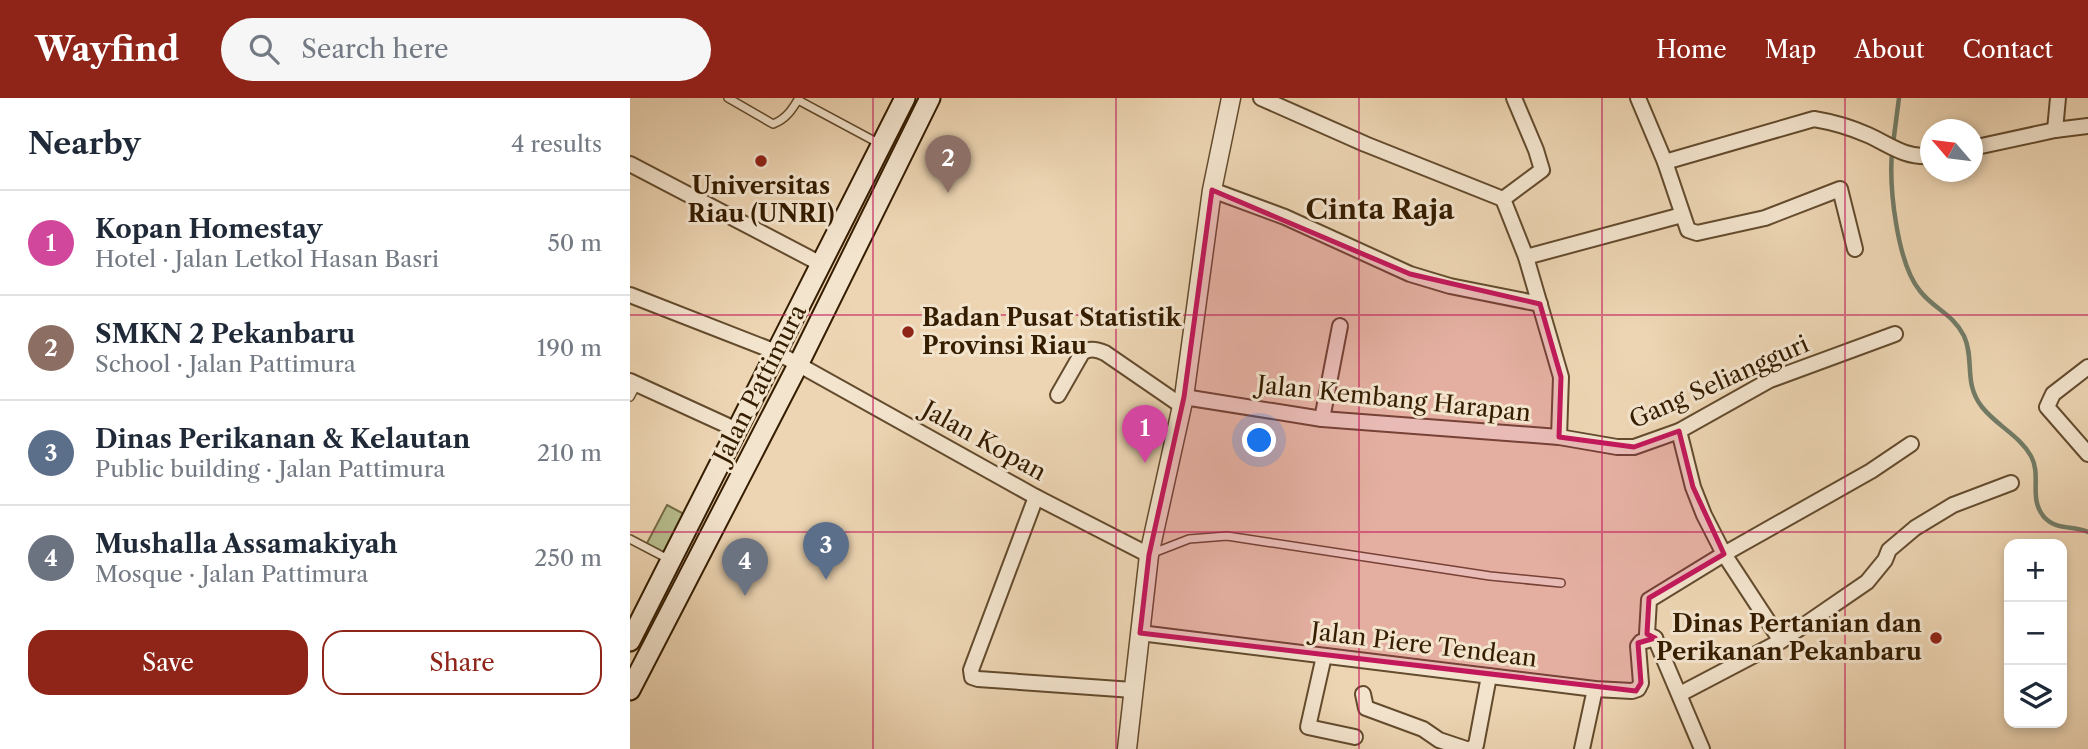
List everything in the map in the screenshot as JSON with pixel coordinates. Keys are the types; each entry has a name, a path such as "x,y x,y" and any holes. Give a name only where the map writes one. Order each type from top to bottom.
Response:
{"main road":[{"name":"Jalan Pattimura","path":"630,641 905,98"},
{"name":"Jalan Pattimura","path":"630,690 799,363 930,98"}],"street":[{"path":"1127,749 1149,555 1183,401 1212,190 1231,98"},
{"path":"1261,98 1364,144 1503,199 1526,257 1561,377 1559,438"},
{"path":"1503,199 1542,170 1514,98"},
{"path":"1638,98 1665,162 1688,230 1697,233 1765,218 1840,189 1855,249"},
{"path":"2055,130 2058,98"},
{"path":"1665,162 1814,119 1837,123 1868,135 1905,155 1920,156"},
{"path":"1983,146 2055,130 2088,126"},
{"path":"630,164 821,264"},
{"path":"1212,190 1285,217 1410,274 1450,286 1540,304"},
{"path":"1526,257 1682,215"},
{"name":"Jalan Kopan","path":"630,295 799,363 1036,497 1149,555"},
{"path":"1322,419 1340,326"},
{"name":"Gang Seliangguri","path":"1559,438 1634,447 1679,431 1770,380 1895,334"},
{"path":"1058,395 1082,354 1087,350 1097,350 1183,401"},
{"path":"2088,367 2053,394 2047,407 2088,454"},
{"path":"632,387 737,430"},
{"name":"Jalan Kembang Harapan","path":"1183,401 1322,419 1559,438"},
{"path":"1679,431 1696,496 1724,554 1782,641"},
{"path":"1702,749 1655,638 1647,634 1649,600 1871,471 1911,444"},
{"path":"1680,694 1782,641 1867,582 1885,560 1889,550 1915,528 1953,505 2011,483"},
{"path":"1036,497 971,670 972,677 1133,690"},
{"name":"Jalan Piere Tendean","path":"1140,633 1595,690 1632,691 1638,689 1641,683 1638,646 1641,642 1655,638"},
{"path":"1324,656 1308,727 1355,737"},
{"path":"1363,694 1366,708 1423,729 1440,740 1469,749 1476,745 1489,676"},
{"path":"1582,749 1595,690"}],"lane":[{"path":"728,98 773,124 782,121 798,99 881,144"},
{"path":"1149,555 1189,538 1227,536 1490,576 1561,583"},
{"path":"630,539 671,560"}],"highlighted area":[{"path":"1212,190 1410,274 1540,304 1561,377 1559,437 1634,447 1679,431 1693,487 1724,554 1649,598 1647,634 1655,638 1638,643 1641,683 1636,691 1140,633 1149,555 1184,397"}],"green space":[{"path":"667,505 684,514 664,554 646,545"}],"waterway":[{"path":"1893,144 1899,98"},
{"path":"1892,152 1896,225 1912,278 1925,297 1960,328 1969,354 1973,389 1982,407 2021,442 2031,456 2039,510 2054,524 2088,532"}],"place":[{"name":"Universitas Riau (UNRI)","path":"761,161"},
{"name":"SMKN 2 Pekanbaru","path":"948,193"},
{"name":"Badan Pusat Statistik Provinsi Riau","path":"908,332"},
{"name":"Kopan Homestay","path":"1145,463"},
{"name":"Dinas Perikanan & Kelautan","path":"826,580"},
{"name":"Mushalla Assamakiyah","path":"745,596"},
{"name":"Dinas Pertanian dan Perikanan Pekanbaru","path":"1936,638"}],"district":[{"name":"Cinta Raja","path":"1380,209"}]}
